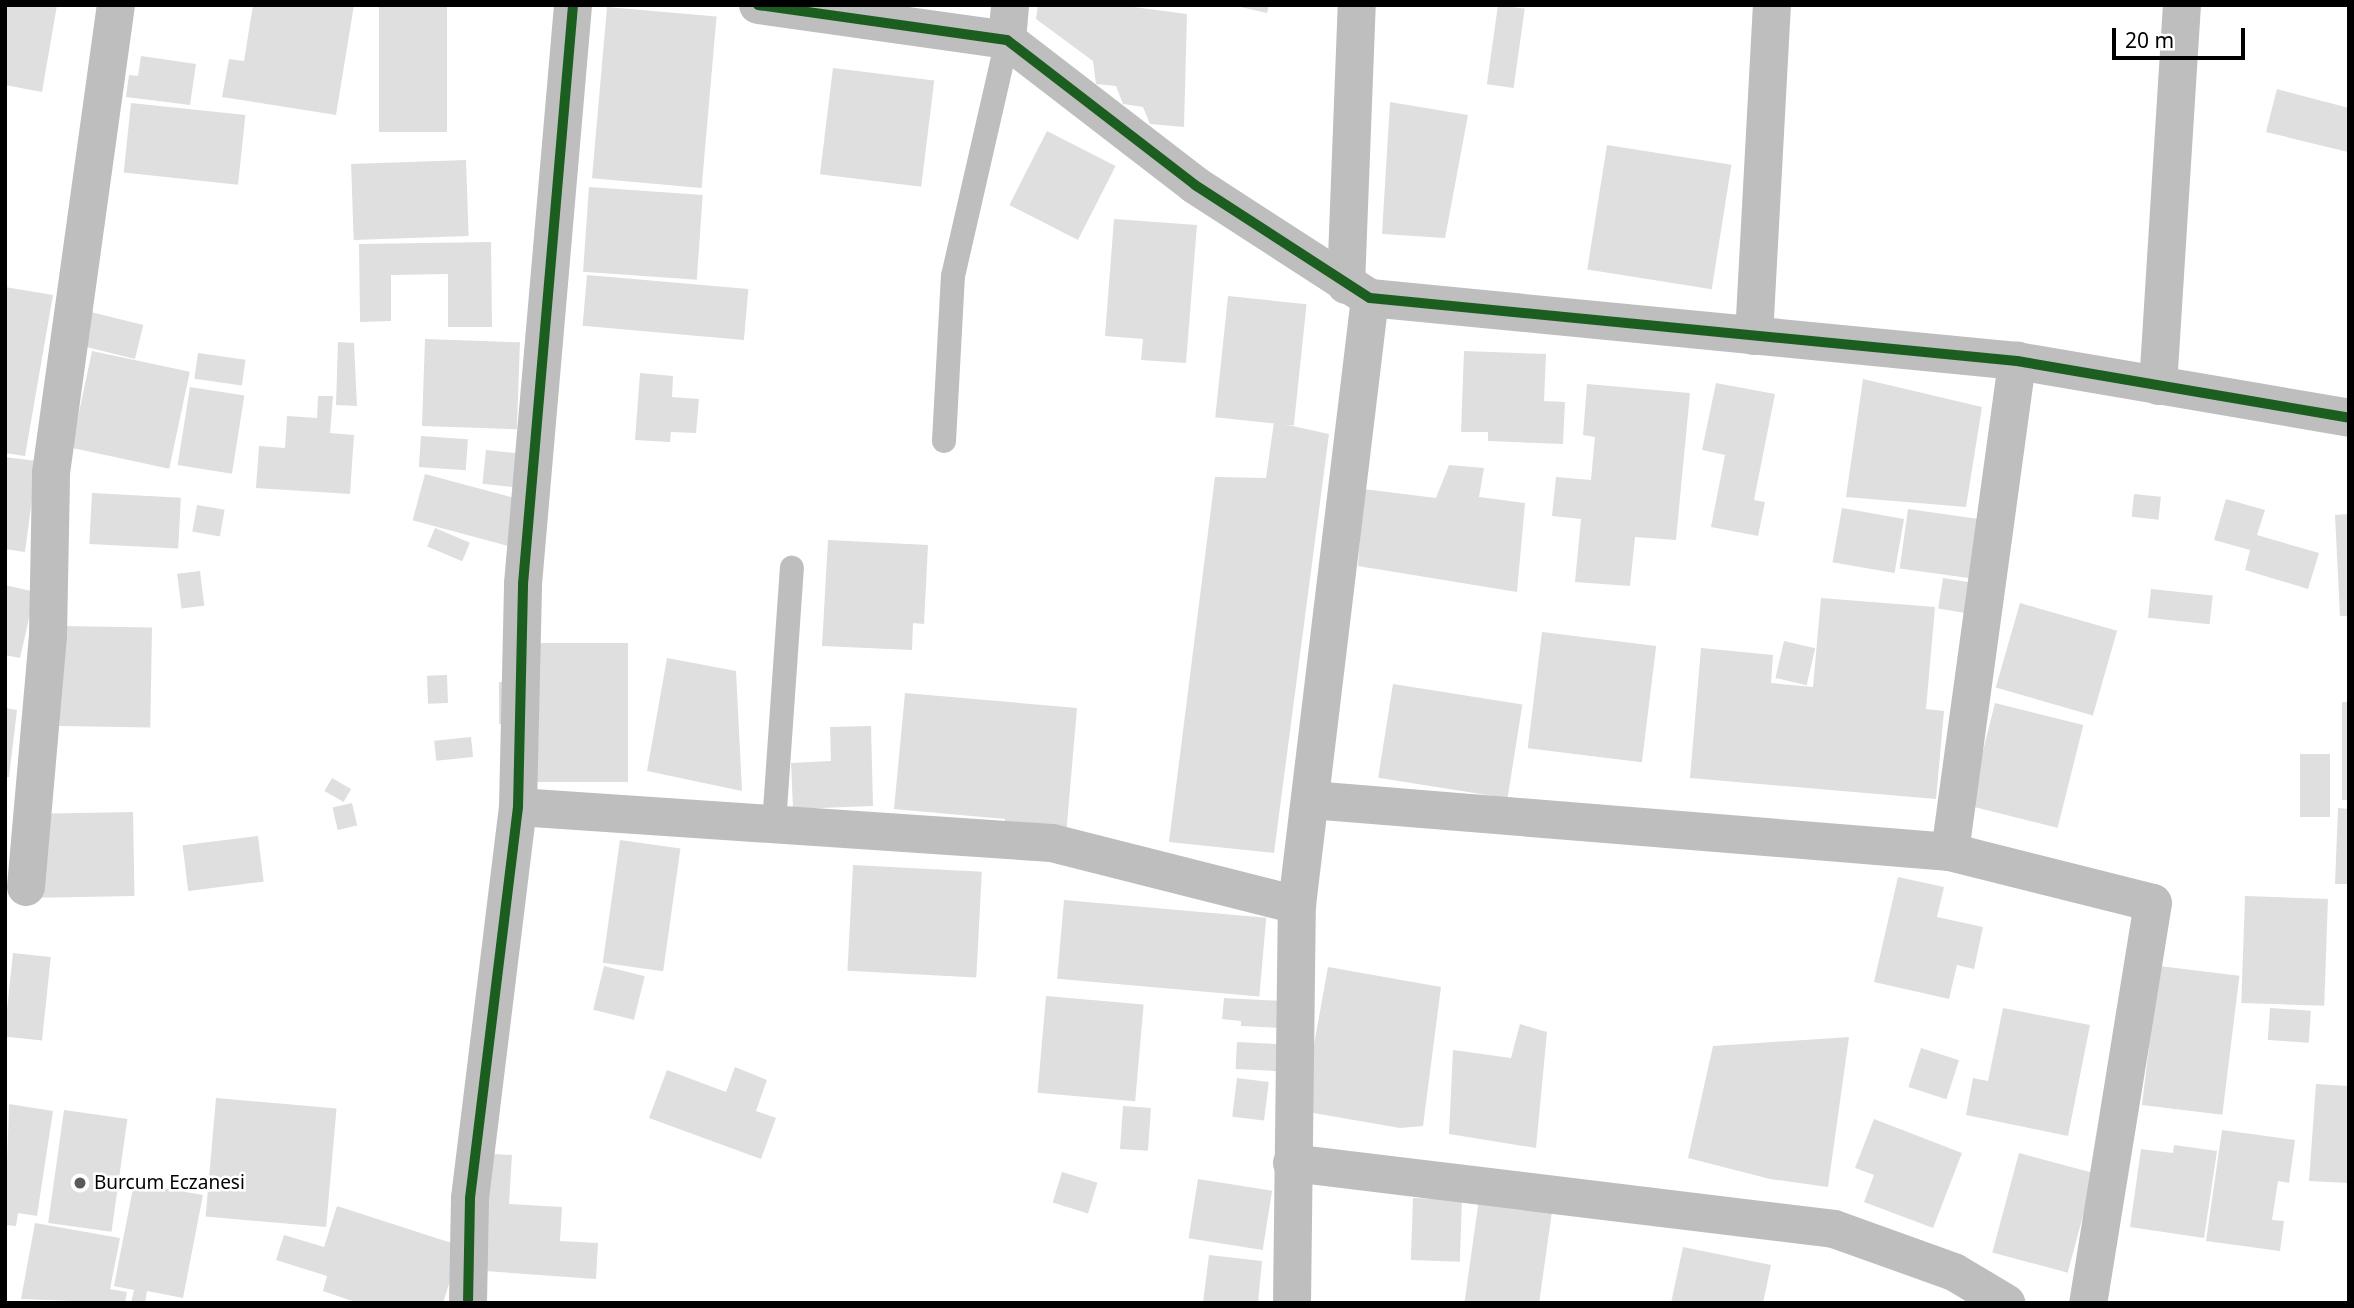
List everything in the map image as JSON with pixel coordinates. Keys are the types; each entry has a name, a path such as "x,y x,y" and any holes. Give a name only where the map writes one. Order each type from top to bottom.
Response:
{"street":[{"path":"26,887 48,635 51,473 116,5"},
{"path":"468,1303 470,1198 518,807 523,584 573,5"},
{"path":"758,5 1009,23 1195,185 1358,292 1754,336 2017,361 2349,418"},
{"path":"1292,1303 1297,905 1311,800 1358,292 1357,5"},
{"path":"1754,336 1772,5"},
{"path":"2158,386 2182,5"},
{"path":"1950,852 2017,361"},
{"path":"1311,800 1950,852 2152,903 2088,1303"},
{"path":"518,807 1052,843 1297,905"},
{"path":"1292,1163 1834,1228 1954,1272 2006,1303"}],"lane":[{"path":"944,441 953,276 1009,23"},
{"path":"774,824 792,568"}],"building":[{"path":"5,5 57,5 42,92 5,85"},
{"path":"253,5 354,5 336,115 222,97 229,59 244,61"},
{"path":"379,5 447,5 447,132 379,132"},
{"path":"1038,5 1118,5 1187,14 1184,127 1150,124 1143,107 1123,104 1116,86 1096,84 1093,61 1036,19"},
{"path":"1232,5 1269,5 1267,13"},
{"path":"1498,5 1525,9 1514,88 1487,84"},
{"path":"607,7 717,17 702,188 592,178"},
{"path":"141,56 196,64 190,105 126,97 129,75 138,76"},
{"path":"833,68 934,80 921,187 820,174"},
{"path":"2277,89 2349,108 2348,152 2266,132"},
{"path":"1390,102 1468,115 1445,238 1382,234"},
{"path":"131,103 245,115 238,185 124,173"},
{"path":"1047,131 1116,166 1078,240 1009,205"},
{"path":"1607,145 1731,165 1712,289 1587,269"},
{"path":"466,160 469,236 354,240 351,164"},
{"path":"589,187 703,195 697,280 583,272"},
{"path":"1114,219 1197,225 1186,363 1141,360 1143,339 1105,336"},
{"path":"491,242 492,327 448,327 448,274 391,275 391,321 360,322 359,244"},
{"path":"587,275 748,289 744,340 583,326"},
{"path":"5,287 53,295 25,456 5,453"},
{"path":"1228,296 1307,304 1294,426 1215,417"},
{"path":"91,312 143,325 135,359 83,346"},
{"path":"425,339 520,342 517,429 422,426"},
{"path":"338,342 354,343 357,406 336,405"},
{"path":"92,351 190,372 169,469 71,448"},
{"path":"1464,351 1546,354 1544,401 1565,402 1563,444 1488,441 1488,432 1461,432"},
{"path":"198,353 246,360 242,385 194,379"},
{"path":"640,373 673,376 672,397 699,399 696,433 671,432 670,442 635,440"},
{"path":"1863,379 1982,407 1966,507 1846,497"},
{"path":"1716,383 1775,394 1754,500 1765,502 1758,536 1711,527 1725,455 1702,450"},
{"path":"1587,384 1690,393 1676,540 1635,537 1630,586 1575,582 1581,519 1552,516 1556,477 1591,480 1595,437 1583,435"},
{"path":"190,387 244,396 232,474 178,465"},
{"path":"318,396 333,396 330,433 354,435 350,494 256,488 259,446 285,448 287,416 317,418"},
{"path":"1274,422 1329,434 1274,853 1169,842 1215,477 1266,478"},
{"path":"421,436 468,439 466,470 419,467"},
{"path":"486,450 522,454 518,488 482,484"},
{"path":"5,457 37,461 25,552 5,549"},
{"path":"1449,465 1484,468 1479,497 1525,503 1517,592 1358,566 1363,489 1436,498"},
{"path":"425,474 520,499 507,546 413,520"},
{"path":"92,493 181,498 178,549 89,544"},
{"path":"2134,494 2161,497 2158,520 2132,517"},
{"path":"2226,499 2265,510 2257,535 2319,553 2308,589 2245,570 2250,550 2214,540"},
{"path":"197,505 225,510 220,536 192,532"},
{"path":"1842,508 1904,519 1894,573 1832,562"},
{"path":"1908,509 1991,521 1983,580 1900,568"},
{"path":"2349,514 2349,616 2340,616 2335,515"},
{"path":"435,528 470,543 462,561 427,546"},
{"path":"828,540 928,545 924,624 913,623 912,650 822,646"},
{"path":"200,571 204,606 181,609 177,574"},
{"path":"1943,578 1983,584 1978,615 1938,609"},
{"path":"5,585 35,592 20,658 5,655"},
{"path":"2151,589 2213,595 2210,624 2148,618"},
{"path":"1821,598 1935,607 1926,709 1944,711 1936,799 1690,778 1701,648 1773,655 1771,683 1813,687"},
{"path":"2020,603 2117,631 2093,715 1996,688"},
{"path":"61,626 152,628 150,728 59,726"},
{"path":"1542,632 1656,646 1642,762 1528,748"},
{"path":"1784,641 1815,648 1807,685 1775,678"},
{"path":"531,643 628,643 628,782 531,782"},
{"path":"667,658 736,671 742,791 647,771"},
{"path":"447,675 448,703 428,704 427,676"},
{"path":"499,682 518,682 518,724 499,724"},
{"path":"1393,684 1522,704 1508,798 1378,778"},
{"path":"905,693 1077,708 1066,836 1004,831 1005,819 894,809"},
{"path":"2342,702 2349,702 2349,800 2342,800"},
{"path":"1995,703 2083,725 2058,828 1969,806"},
{"path":"5,708 17,710 9,777 5,777"},
{"path":"871,726 873,806 793,809 791,763 831,761 830,727"},
{"path":"471,737 473,757 436,761 434,741"},
{"path":"2300,754 2330,754 2330,817 2300,817"},
{"path":"332,778 351,789 344,802 324,791"},
{"path":"352,803 357,825 338,830 333,807"},
{"path":"2338,808 2349,809 2349,884 2335,884"},
{"path":"133,812 134,896 39,898 38,814"},
{"path":"258,836 264,882 188,891 183,845"},
{"path":"620,840 680,848 663,971 603,963"},
{"path":"853,865 982,872 976,978 847,971"},
{"path":"1898,877 1944,887 1937,917 1983,927 1974,969 1957,965 1949,999 1874,982"},
{"path":"2245,896 2328,899 2324,1006 2241,1003"},
{"path":"1064,900 1266,918 1259,996 1057,979"},
{"path":"13,953 51,957 42,1041 5,1037"},
{"path":"604,966 645,976 634,1020 593,1010"},
{"path":"2159,966 2239,976 2222,1115 2142,1105"},
{"path":"1328,967 1441,987 1423,1126 1400,1128 1302,1111"},
{"path":"1046,996 1144,1005 1135,1101 1038,1093"},
{"path":"1224,998 1283,1001 1282,1028 1241,1026 1241,1021 1222,1019"},
{"path":"2003,1008 2090,1025 2068,1136 1966,1115 1973,1078 1988,1081"},
{"path":"2270,1008 2311,1011 2309,1043 2268,1040"},
{"path":"1520,1024 1547,1032 1536,1148 1449,1134 1453,1050 1511,1058"},
{"path":"1849,1037 1828,1187 1770,1179 1688,1158 1713,1046"},
{"path":"1237,1042 1279,1044 1278,1071 1236,1069"},
{"path":"1921,1048 1959,1060 1946,1099 1908,1087"},
{"path":"735,1067 767,1080 756,1111 776,1118 761,1159 649,1118 667,1070 726,1092"},
{"path":"1237,1078 1269,1082 1264,1121 1232,1117"},
{"path":"2316,1084 2349,1086 2349,1183 2309,1181"},
{"path":"216,1098 337,1109 326,1227 206,1217"},
{"path":"9,1104 53,1111 37,1216 18,1213 16,1226 5,1225"},
{"path":"1123,1106 1151,1108 1148,1151 1120,1149"},
{"path":"64,1110 127,1119 112,1232 48,1223"},
{"path":"1874,1119 1962,1153 1933,1228 1864,1202 1874,1175 1855,1168"},
{"path":"2222,1130 2295,1140 2289,1183 2278,1181 2272,1220 2284,1221 2280,1251 2206,1241"},
{"path":"2174,1145 2217,1151 2204,1238 2130,1227 2141,1149 2173,1153"},
{"path":"478,1153 512,1155 509,1204 562,1207 560,1241 598,1243 596,1279 470,1270"},
{"path":"2019,1153 2094,1173 2068,1273 1992,1252"},
{"path":"1062,1172 1097,1183 1088,1213 1053,1203"},
{"path":"1198,1179 1272,1191 1263,1250 1189,1238"},
{"path":"134,1183 203,1195 183,1298 147,1291 145,1303 131,1303 134,1290 114,1286"},
{"path":"1413,1198 1462,1200 1460,1262 1411,1260"},
{"path":"1479,1199 1552,1209 1539,1303 1464,1303"},
{"path":"337,1206 461,1246 443,1303 358,1303 323,1291 327,1276 276,1260 284,1235 324,1247"},
{"path":"35,1223 120,1238 110,1289 127,1292 125,1303 21,1299"},
{"path":"1683,1247 1771,1265 1763,1303 1671,1303"},
{"path":"1209,1255 1262,1261 1258,1303 1203,1303"}],"cycle path":[{"path":"468,1303 470,1198 518,807 523,584 573,5"},
{"path":"758,5 1007,40 1195,185 1370,298 2017,361 2349,418"}],"place":[{"name":"Burcum Eczanesi","path":"80,1183"}]}
